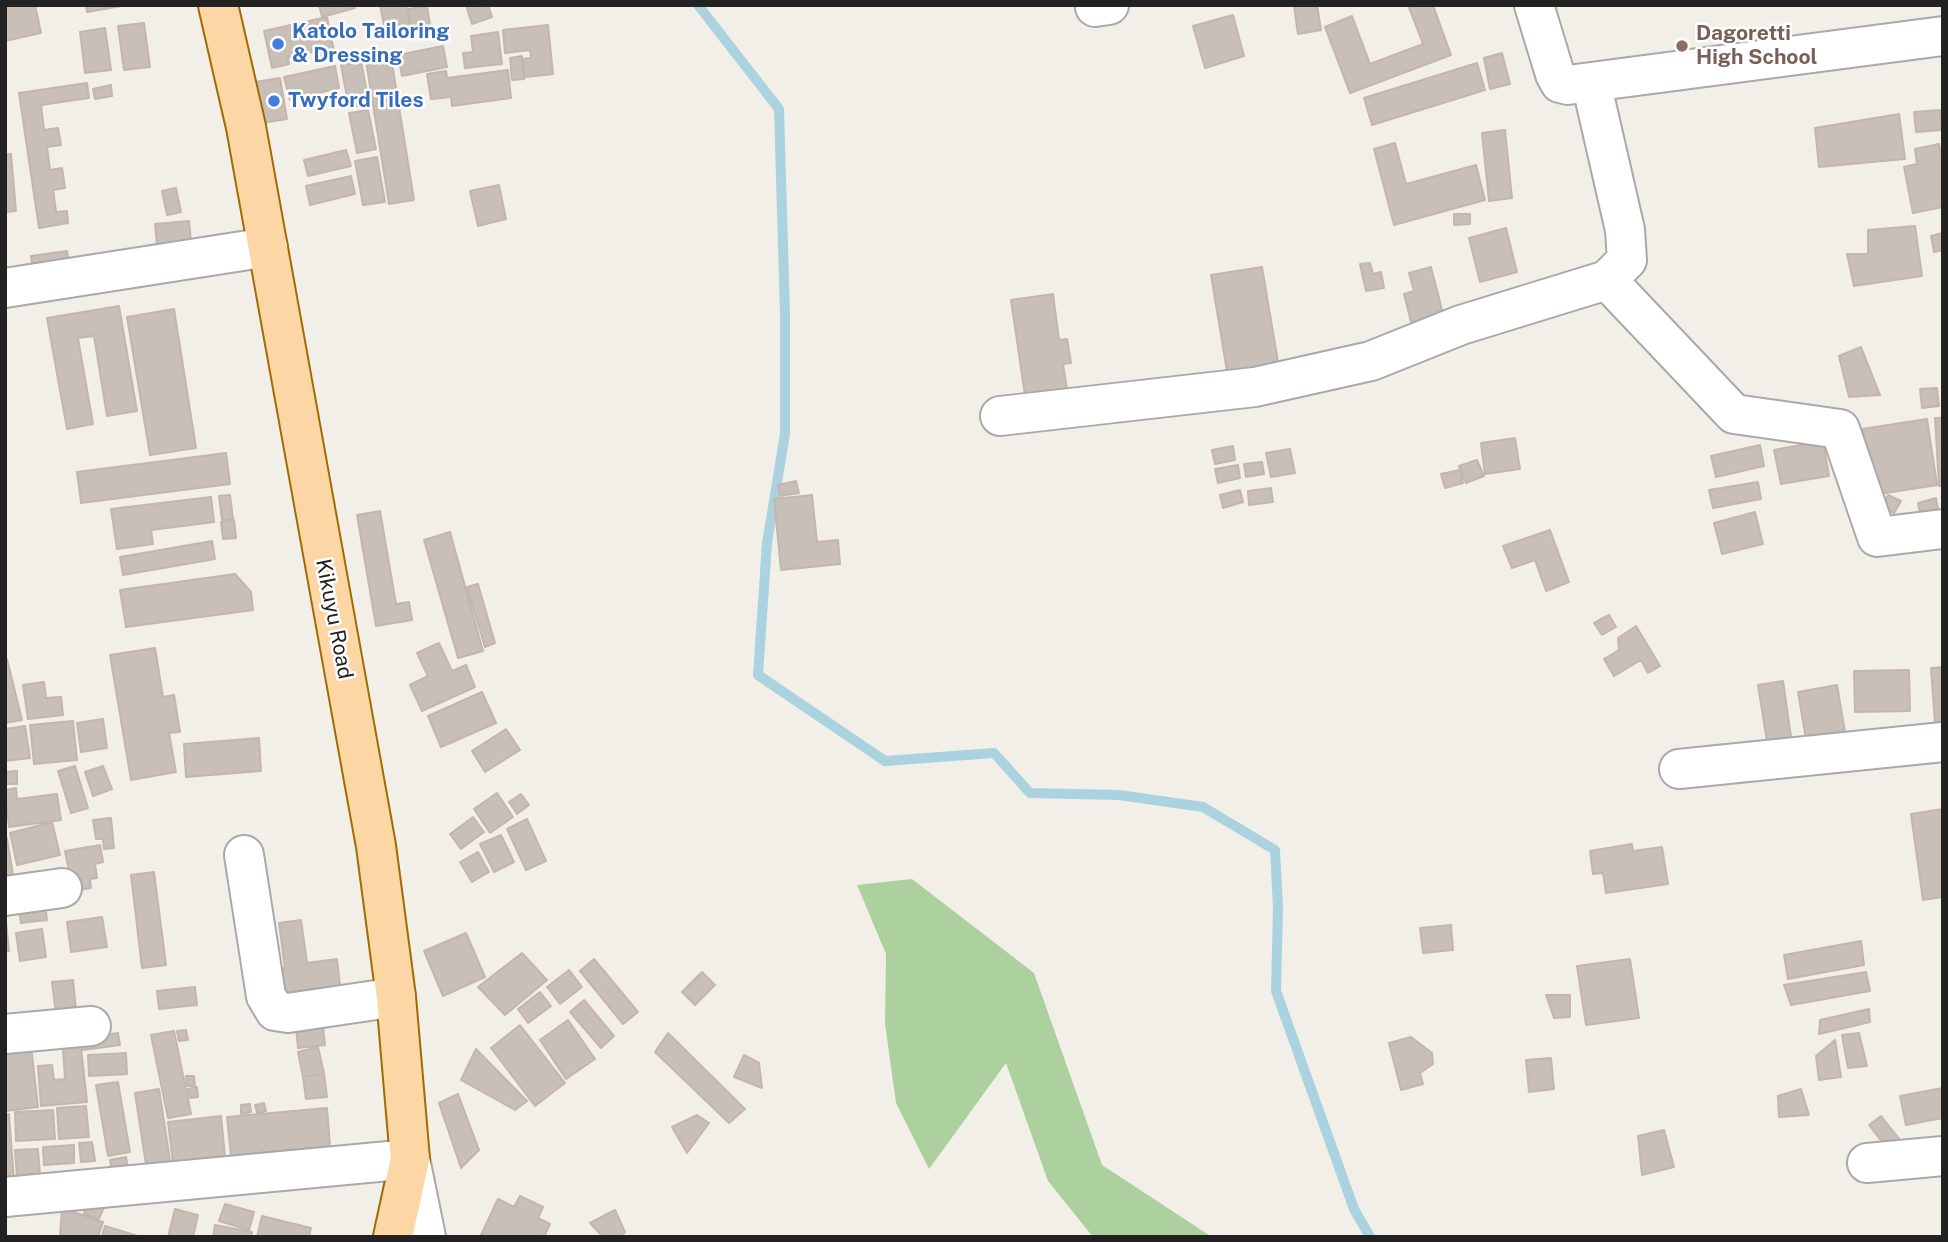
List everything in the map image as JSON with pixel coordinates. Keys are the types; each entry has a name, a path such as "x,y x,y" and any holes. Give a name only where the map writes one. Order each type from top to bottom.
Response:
{"main road":[{"name":"Kikuyu Road","path":"218,5 246,127 376,846 396,997 410,1159 393,1237"}],"street":[{"path":"1534,5 1560,83 1568,85 1943,36"},
{"path":"1000,415 1255,387 1370,361 1461,325 1607,280 1627,260 1625,230 1591,82"},
{"path":"5,288 268,247"},
{"path":"1607,280 1734,414 1840,429 1877,537 1943,529"},
{"path":"1679,769 1943,742"},
{"path":"244,855 266,996 275,1011 288,1013 396,997"},
{"path":"5,896 62,888"},
{"path":"5,1034 91,1026"},
{"path":"1867,1163 1943,1156"},
{"path":"5,1197 410,1159 426,1237"}],"green space":[{"path":"912,879 1034,973 1102,1165 1212,1237 1093,1237 1048,1181 1006,1063 929,1169 896,1103 885,1024 886,954 857,885"}],"building":[{"path":"5,5 35,5 41,33 5,41"},
{"path":"86,5 127,5 87,12"},
{"path":"319,5 354,5 355,8 322,17"},
{"path":"380,5 406,5 412,35 387,40"},
{"path":"466,5 488,5 492,17 472,24"},
{"path":"1317,5 1321,30 1298,34 1294,6"},
{"path":"1408,5 1433,5 1451,55 1350,93 1325,27 1352,16 1370,64 1423,44"},
{"path":"427,6 430,25 411,28 408,9"},
{"path":"1233,15 1244,56 1205,68 1193,26"},
{"path":"327,17 335,56 315,60 313,52 288,57 289,64 272,68 264,31"},
{"path":"144,23 150,67 124,70 118,26"},
{"path":"548,25 553,74 525,77 523,59 531,58 530,50 505,53 503,30"},
{"path":"105,28 111,70 85,73 80,32"},
{"path":"498,32 502,64 465,68 463,53 473,52 471,36"},
{"path":"443,46 447,67 402,76 398,55"},
{"path":"1502,53 1510,84 1490,89 1484,58"},
{"path":"522,56 524,79 512,80 510,58"},
{"path":"391,57 414,200 389,204 366,61"},
{"path":"361,61 369,104 349,108 341,65"},
{"path":"1477,63 1485,90 1372,125 1364,98"},
{"path":"335,66 339,88 290,100 284,77"},
{"path":"508,70 511,98 452,106 451,97 431,99 427,74 446,71 447,78"},
{"path":"280,78 287,119 262,123 255,82"},
{"path":"87,83 89,98 41,105 44,130 58,128 61,145 47,147 50,170 62,168 65,188 53,190 56,212 67,211 68,223 39,228 19,93"},
{"path":"111,85 112,96 95,99 93,89"},
{"path":"368,110 376,149 357,153 349,113"},
{"path":"1940,110 1942,130 1916,132 1914,112"},
{"path":"1899,114 1905,159 1819,167 1815,128"},
{"path":"1505,130 1512,198 1489,201 1482,133"},
{"path":"1395,143 1406,184 1476,165 1485,200 1394,225 1374,149"},
{"path":"1939,144 1943,161 1943,207 1913,213 1904,167 1917,164 1915,149"},
{"path":"346,150 351,166 308,176 304,160"},
{"path":"5,154 11,154 16,211 5,212"},
{"path":"377,157 385,202 363,205 355,161"},
{"path":"351,176 355,194 310,205 306,186"},
{"path":"499,185 506,219 478,226 470,191"},
{"path":"176,188 181,212 167,215 162,191"},
{"path":"1454,214 1470,214 1470,224 1454,225"},
{"path":"189,221 192,252 158,256 155,224"},
{"path":"1915,226 1922,276 1854,286 1847,254 1868,254 1868,230"},
{"path":"1506,228 1517,272 1480,282 1469,238"},
{"path":"1943,233 1943,250 1934,252 1931,236"},
{"path":"67,251 71,277 35,281 31,256"},
{"path":"1370,263 1373,274 1381,272 1384,288 1366,291 1360,264"},
{"path":"1262,267 1280,374 1229,383 1211,275"},
{"path":"1431,267 1443,314 1411,322 1404,294 1414,291 1409,273"},
{"path":"1053,294 1059,340 1067,339 1071,363 1063,364 1067,389 1025,395 1011,300"},
{"path":"119,306 137,411 107,416 94,336 78,338 93,424 67,429 47,318"},
{"path":"174,309 196,448 150,455 127,317"},
{"path":"1861,347 1880,395 1849,397 1839,356"},
{"path":"1937,388 1939,406 1922,408 1920,389"},
{"path":"1935,418 1943,418 1943,486 1939,486"},
{"path":"1927,419 1937,485 1873,495 1862,429"},
{"path":"1515,438 1520,469 1485,474 1481,443"},
{"path":"1823,441 1829,476 1781,484 1774,450"},
{"path":"1760,445 1764,466 1716,477 1711,456"},
{"path":"1233,446 1235,460 1215,464 1212,450"},
{"path":"1290,449 1295,473 1271,477 1266,453"},
{"path":"226,453 230,484 81,503 77,472"},
{"path":"1477,460 1484,476 1466,483 1459,466"},
{"path":"1262,462 1264,474 1246,477 1244,464"},
{"path":"1238,465 1240,478 1218,483 1215,469"},
{"path":"1460,470 1463,483 1445,488 1441,474"},
{"path":"796,481 799,493 780,496 778,485"},
{"path":"1758,482 1761,499 1713,508 1709,490"},
{"path":"1271,488 1273,502 1249,505 1248,491"},
{"path":"1240,490 1243,502 1223,508 1220,495"},
{"path":"230,495 233,519 222,520 219,496"},
{"path":"812,495 817,542 838,540 840,564 781,570 774,499"},
{"path":"1888,495 1901,501 1894,513 1881,506"},
{"path":"211,497 214,522 151,530 153,544 117,549 111,509"},
{"path":"1936,498 1938,509 1920,513 1918,503"},
{"path":"380,511 396,604 409,602 412,620 376,626 357,515"},
{"path":"1755,512 1763,544 1722,554 1714,523"},
{"path":"234,520 236,538 223,539 221,522"},
{"path":"1550,530 1569,582 1546,591 1535,560 1512,568 1503,546"},
{"path":"450,532 483,651 458,658 424,540"},
{"path":"212,541 215,559 123,575 120,557"},
{"path":"235,574 251,592 253,610 126,627 120,590"},
{"path":"478,584 495,643 485,647 467,587"},
{"path":"1609,615 1616,627 1602,635 1594,623"},
{"path":"1636,626 1660,666 1648,673 1641,660 1614,676 1604,659 1619,650 1618,638"},
{"path":"439,643 452,671 466,665 475,687 422,711 410,685 428,676 417,653"},
{"path":"155,648 163,697 174,695 180,732 169,733 176,772 131,780 110,655"},
{"path":"5,659 22,720 5,723"},
{"path":"1943,667 1943,723 1935,723 1931,668"},
{"path":"1909,670 1910,711 1855,712 1854,671"},
{"path":"1783,681 1792,744 1768,748 1758,685"},
{"path":"44,682 46,698 61,697 63,715 28,719 23,685"},
{"path":"1837,685 1846,738 1807,745 1798,692"},
{"path":"482,692 496,723 441,747 428,716"},
{"path":"103,719 107,748 81,752 77,723"},
{"path":"73,721 77,760 34,764 30,725"},
{"path":"25,726 30,758 5,761 5,729"},
{"path":"506,729 520,750 485,772 472,751"},
{"path":"259,738 261,771 186,777 184,744"},
{"path":"75,766 88,808 71,813 58,771"},
{"path":"103,766 112,789 93,796 85,772"},
{"path":"17,771 17,784 5,784 5,772"},
{"path":"16,788 17,799 57,794 61,820 9,827 5,790"},
{"path":"497,793 513,817 490,833 474,809"},
{"path":"521,794 529,805 517,814 509,802"},
{"path":"1943,809 1943,897 1923,900 1911,814"},
{"path":"473,817 484,832 461,849 450,834"},
{"path":"111,818 114,848 104,849 103,839 96,839 93,820"},
{"path":"527,819 546,861 526,870 507,829"},
{"path":"52,822 60,855 17,865 10,833"},
{"path":"501,835 514,862 494,872 480,844"},
{"path":"5,838 14,881 5,883"},
{"path":"1632,844 1633,851 1662,847 1668,884 1606,893 1603,873 1593,874 1590,851"},
{"path":"100,845 103,862 95,864 97,878 90,879 91,888 73,891 65,851"},
{"path":"478,852 489,872 472,882 460,862"},
{"path":"154,872 166,965 142,968 131,875"},
{"path":"44,898 47,920 21,923 18,901"},
{"path":"5,912 9,951 5,952"},
{"path":"102,917 107,947 71,952 67,922"},
{"path":"301,920 307,963 337,959 340,986 279,994 275,969 285,968 279,923"},
{"path":"1451,925 1453,950 1423,953 1420,928"},
{"path":"42,929 46,957 20,961 16,933"},
{"path":"466,933 485,977 443,996 424,951"},
{"path":"1861,941 1864,965 1788,979 1784,955"},
{"path":"522,953 547,980 505,1015 478,987"},
{"path":"594,959 638,1012 623,1024 580,971"},
{"path":"1630,959 1639,1018 1586,1025 1577,966"},
{"path":"569,970 582,987 560,1004 547,987"},
{"path":"702,972 715,985 695,1005 682,992"},
{"path":"1866,972 1870,991 1791,1005 1784,985"},
{"path":"73,980 77,1020 57,1022 52,982"},
{"path":"195,987 197,1005 159,1009 157,991"},
{"path":"540,992 551,1006 528,1023 518,1009"},
{"path":"1546,995 1570,995 1570,1017 1554,1018"},
{"path":"584,1000 614,1036 601,1048 570,1012"},
{"path":"1869,1009 1870,1022 1819,1034 1820,1020"},
{"path":"568,1020 595,1059 566,1079 540,1040"},
{"path":"520,1025 565,1083 535,1106 491,1048"},
{"path":"323,1026 325,1045 298,1048 296,1028"},
{"path":"186,1030 188,1040 179,1041 177,1031"},
{"path":"174,1031 191,1114 168,1118 151,1035"},
{"path":"118,1033 120,1045 83,1050 82,1038"},
{"path":"668,1033 745,1109 729,1123 655,1052"},
{"path":"1859,1033 1867,1066 1848,1068 1842,1035"},
{"path":"1411,1037 1432,1053 1433,1064 1420,1073 1423,1084 1401,1090 1389,1043"},
{"path":"1835,1040 1841,1077 1819,1080 1816,1056"},
{"path":"31,1046 38,1107 5,1111 5,1048"},
{"path":"81,1047 87,1102 41,1106 38,1066 52,1065 54,1080 65,1079 63,1049"},
{"path":"318,1047 324,1073 303,1077 298,1052"},
{"path":"476,1049 527,1101 515,1110 461,1080"},
{"path":"126,1053 127,1074 89,1076 88,1055"},
{"path":"744,1055 759,1063 762,1088 734,1077"},
{"path":"1551,1058 1554,1089 1529,1092 1526,1060"},
{"path":"324,1073 327,1097 306,1099 303,1077"},
{"path":"186,1076 194,1076 195,1086 187,1086"},
{"path":"118,1082 130,1152 108,1156 96,1085"},
{"path":"197,1087 198,1097 190,1098 188,1089"},
{"path":"1943,1088 1943,1118 1906,1125 1900,1096"},
{"path":"159,1089 171,1167 147,1171 135,1093"},
{"path":"1801,1089 1809,1115 1779,1117 1778,1096"},
{"path":"458,1094 479,1150 461,1168 439,1103"},
{"path":"264,1103 266,1111 257,1113 255,1105"},
{"path":"250,1104 251,1112 241,1114 241,1105"},
{"path":"86,1106 89,1137 59,1139 57,1108"},
{"path":"327,1108 330,1146 231,1156 227,1117"},
{"path":"53,1110 55,1139 16,1141 15,1112"},
{"path":"5,1114 9,1114 14,1181 5,1182"},
{"path":"697,1115 709,1123 687,1153 672,1127"},
{"path":"221,1116 225,1156 173,1163 168,1122"},
{"path":"1881,1116 1904,1145 1886,1147 1869,1125"},
{"path":"1664,1130 1674,1167 1642,1175 1638,1136"},
{"path":"92,1142 95,1161 81,1162 79,1143"},
{"path":"74,1145 74,1163 44,1165 43,1147"},
{"path":"38,1149 40,1175 17,1177 15,1150"},
{"path":"126,1157 128,1169 114,1182 110,1160"},
{"path":"520,1196 543,1207 538,1218 550,1224 544,1237 480,1237 498,1199 514,1207"},
{"path":"89,1201 104,1208 98,1220 84,1213"},
{"path":"225,1204 254,1212 249,1230 219,1221"},
{"path":"62,1208 103,1222 98,1237 60,1236"},
{"path":"175,1209 198,1215 193,1237 168,1237"},
{"path":"615,1210 625,1232 621,1237 603,1237 590,1223"},
{"path":"262,1216 311,1228 309,1237 257,1237"},
{"path":"215,1225 252,1232 251,1237 213,1237"},
{"path":"105,1226 141,1237 102,1237"}],"waterway":[{"path":"698,5 779,109 785,314 785,434 767,543 758,675 885,761 994,753 1030,793 1119,795 1203,807 1275,850 1278,908 1276,991 1354,1209 1370,1237"}],"place":[{"name":"Katolo Tailoring & Dressing","path":"278,44"},
{"name":"Dagoretti High School","path":"1682,46"},
{"name":"Twyford Tiles","path":"274,101"}]}
